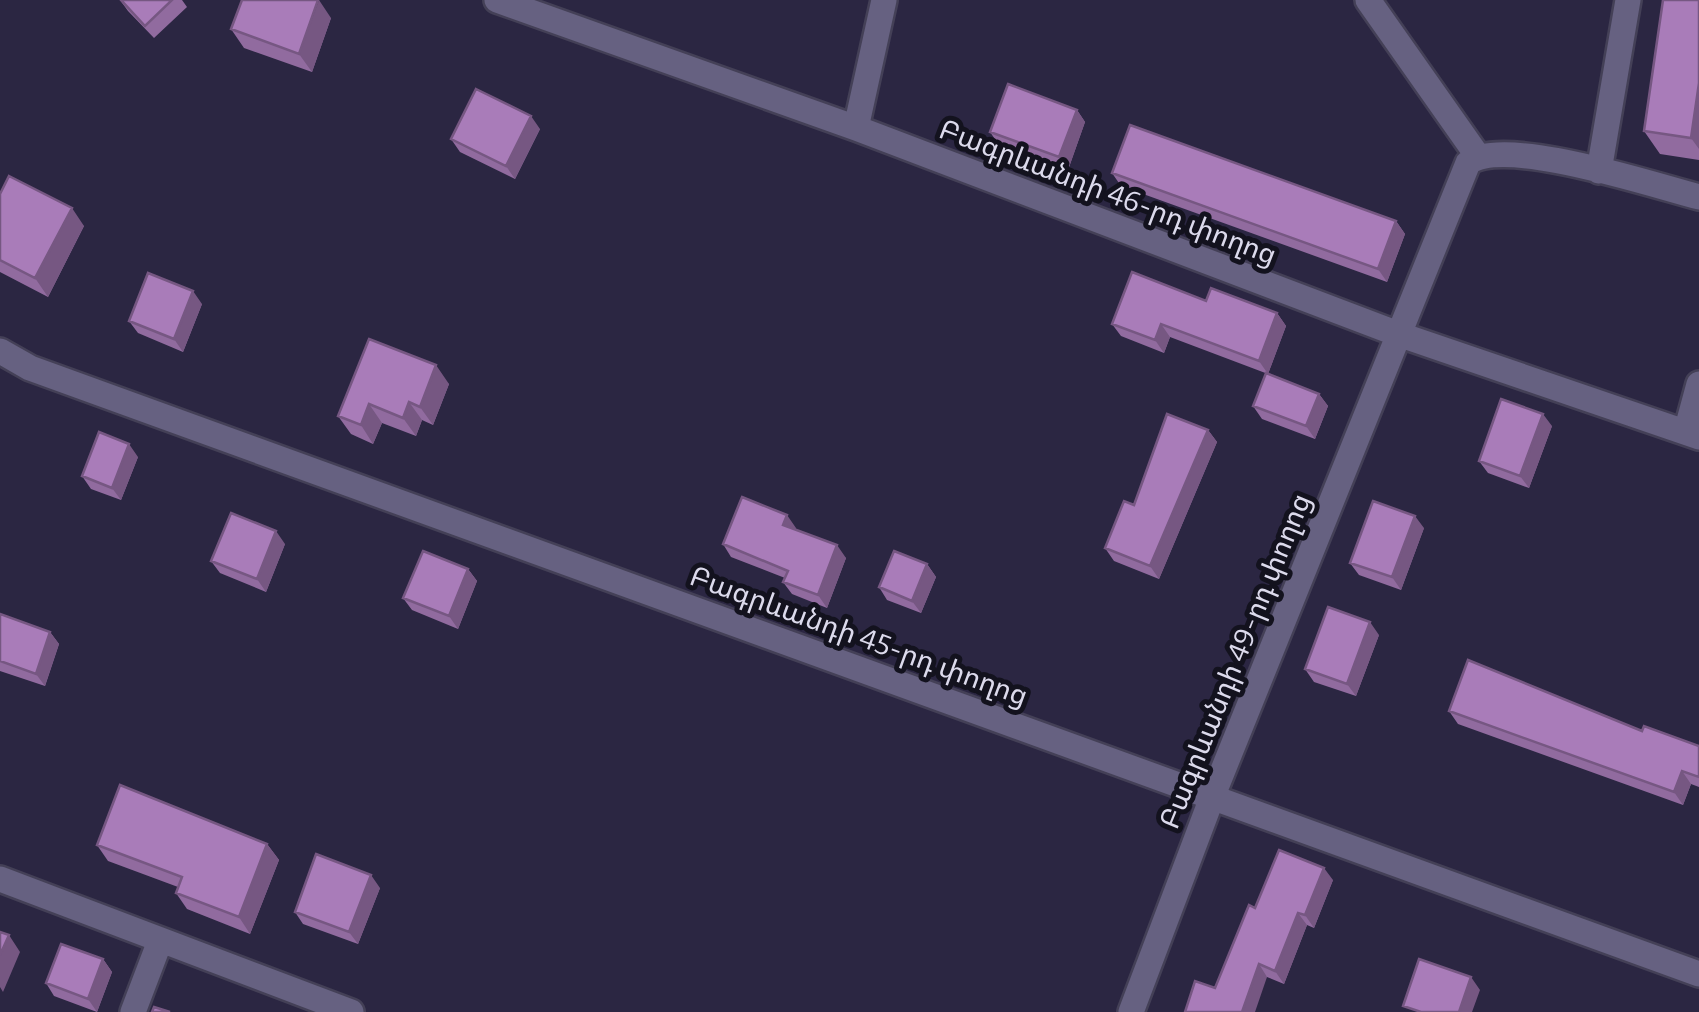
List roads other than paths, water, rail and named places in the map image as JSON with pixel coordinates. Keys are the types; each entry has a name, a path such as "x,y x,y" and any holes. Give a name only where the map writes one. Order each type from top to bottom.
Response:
{"street":[{"name":"Բագրևանդի 46-րդ փողոց","path":"498,0 856,128 1398,334 1692,435"},
{"path":"856,128 884,0"},
{"path":"1368,0 1478,155 1494,152 1599,171 1699,197"},
{"path":"1599,171 1628,0"},
{"name":"Բագրևանդի 49-րդ փողոց","path":"1131,1012 1212,795 1460,178 1478,155"},
{"name":"Բագրևանդի 45-րդ փողոց","path":"0,351 48,374 1699,974"},
{"path":"1692,435 1699,384"},
{"path":"0,879 351,1012"},
{"path":"133,1012 160,941"}]}
